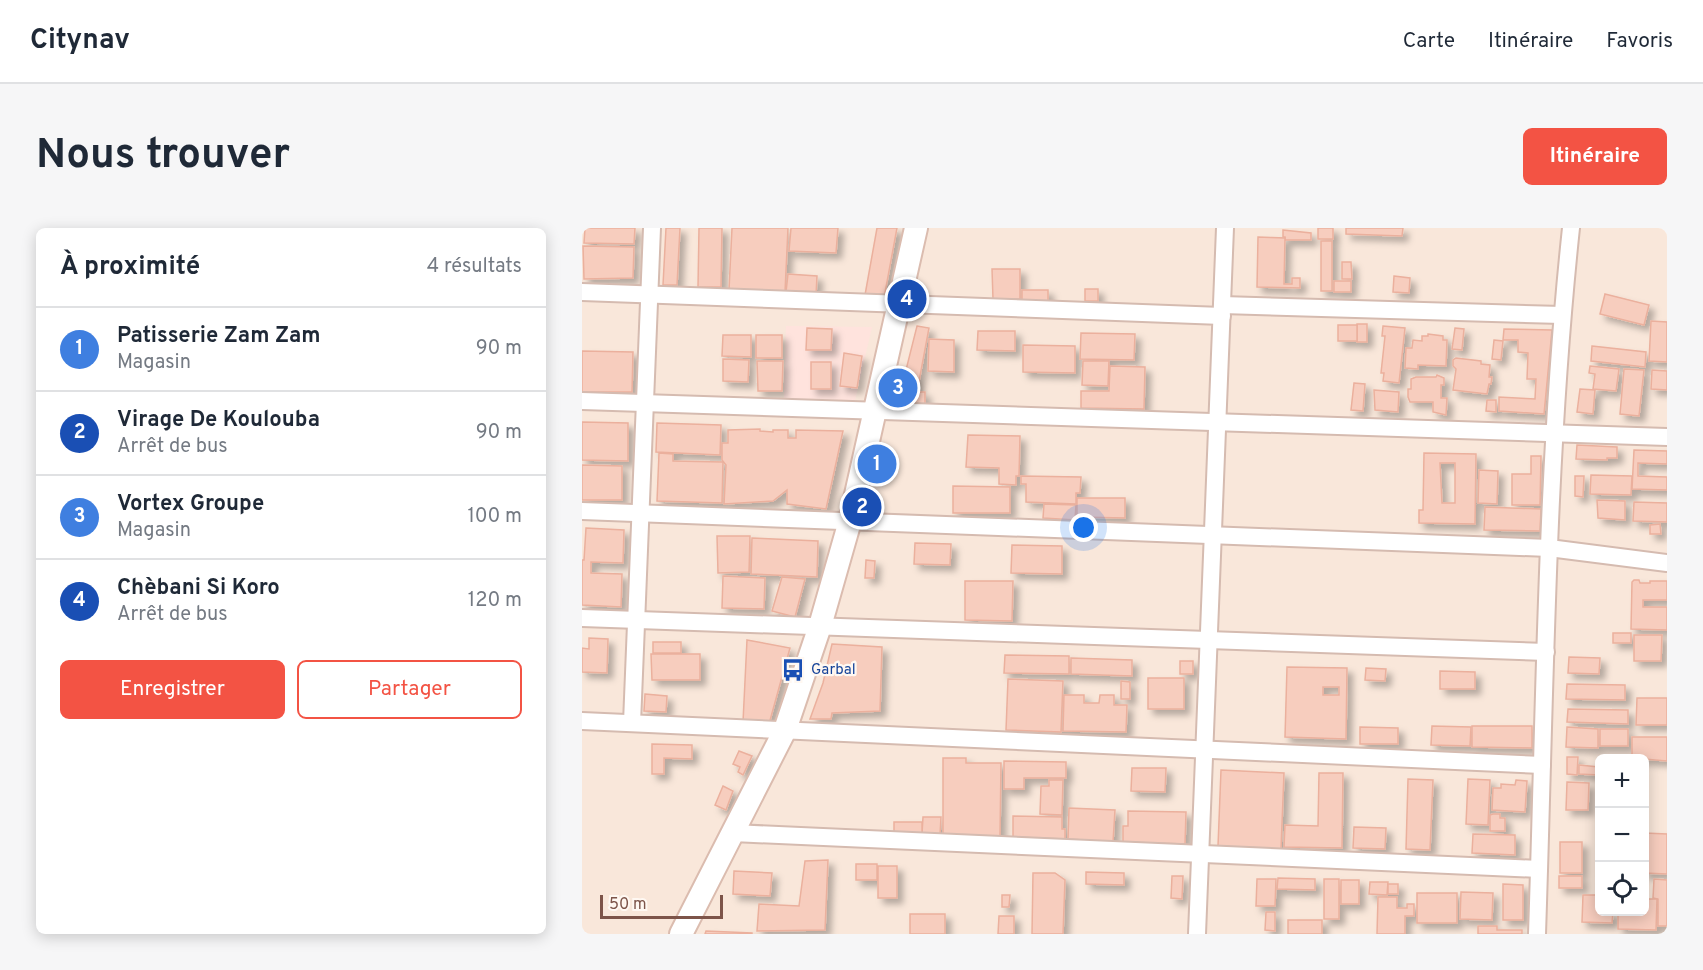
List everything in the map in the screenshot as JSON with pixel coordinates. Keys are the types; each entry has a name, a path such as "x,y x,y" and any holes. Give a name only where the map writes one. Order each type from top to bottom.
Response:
{"main road":[{"path":"681,934 785,730 820,626 850,521 916,228"}],"street":[{"path":"632,723 652,228"},
{"path":"1197,934 1225,228"},
{"path":"1537,934 1553,433 1571,228"},
{"path":"582,291 899,304 1562,315"},
{"path":"582,400 645,404 1667,437"},
{"path":"582,511 1549,548 1667,563"},
{"path":"582,618 1546,652"},
{"path":"582,721 1542,765"},
{"path":"732,833 1539,869"}],"shaded area":[{"path":"582,228 1667,228 1667,934 582,934"},
{"path":"786,326 872,327 855,401 784,399"}],"building":[{"path":"585,228 635,228 634,244 584,243"},
{"path":"666,228 680,228 677,285 663,285"},
{"path":"699,228 722,228 721,287 698,287"},
{"path":"732,228 788,228 785,292 729,290"},
{"path":"791,228 838,228 836,253 789,251"},
{"path":"877,228 897,228 884,298 865,295"},
{"path":"1318,228 1333,228 1333,239 1318,239"},
{"path":"1346,228 1403,228 1402,236 1346,234"},
{"path":"1283,230 1311,233 1311,240 1285,240"},
{"path":"1258,237 1285,238 1284,284 1292,284 1292,278 1300,278 1300,288 1257,287"},
{"path":"1321,241 1332,241 1332,291 1321,291"},
{"path":"583,246 634,247 633,278 584,279"},
{"path":"1342,262 1351,262 1352,279 1342,279"},
{"path":"992,269 1020,269 1020,299 993,299"},
{"path":"788,274 817,276 816,295 786,292"},
{"path":"1394,276 1410,278 1409,293 1393,292"},
{"path":"1334,281 1351,281 1351,292 1334,292"},
{"path":"1085,289 1098,289 1098,301 1085,301"},
{"path":"1022,290 1048,290 1048,301 1022,301"},
{"path":"1605,294 1649,305 1644,325 1600,314"},
{"path":"1651,321 1667,322 1667,362 1649,361"},
{"path":"1357,324 1367,324 1367,342 1357,342"},
{"path":"1338,325 1357,325 1357,341 1338,341"},
{"path":"917,326 929,328 917,392 925,392 925,405 897,404 902,370 906,370"},
{"path":"1383,326 1405,328 1399,383 1383,381 1384,373 1381,373 1385,336 1382,336"},
{"path":"807,328 832,329 831,350 806,350"},
{"path":"1455,328 1464,329 1462,350 1452,349"},
{"path":"1504,329 1552,330 1544,414 1499,411 1499,397 1535,399 1536,379 1527,379 1528,353 1518,352 1518,340 1503,340"},
{"path":"978,331 1015,331 1015,351 977,350"},
{"path":"1081,333 1135,334 1134,360 1080,359"},
{"path":"1428,334 1443,336 1443,340 1447,340 1446,366 1418,365 1418,369 1405,368 1406,348 1412,348 1413,340 1422,341 1422,336 1428,336"},
{"path":"723,335 751,335 751,357 722,356"},
{"path":"756,335 782,335 782,358 756,358"},
{"path":"929,339 954,340 954,372 928,371"},
{"path":"1494,340 1503,341 1501,360 1492,359"},
{"path":"1023,345 1075,346 1075,373 1023,372"},
{"path":"1592,346 1646,352 1645,367 1591,361"},
{"path":"582,351 633,352 632,392 582,392"},
{"path":"844,353 862,356 857,388 840,386"},
{"path":"1456,358 1481,361 1481,364 1490,365 1489,377 1492,377 1487,394 1453,390 1456,369 1453,366 1453,360"},
{"path":"723,359 749,360 748,382 723,381"},
{"path":"757,361 783,361 782,391 758,391"},
{"path":"1083,361 1109,361 1108,386 1082,385"},
{"path":"811,362 831,362 831,389 811,389"},
{"path":"1110,366 1145,367 1144,409 1081,408 1081,391 1109,391"},
{"path":"1590,366 1619,369 1616,391 1593,389 1595,374 1589,373"},
{"path":"1624,369 1644,370 1639,416 1620,414"},
{"path":"1652,370 1667,371 1667,390 1651,389"},
{"path":"1437,375 1444,378 1444,385 1441,385 1441,398 1447,398 1446,415 1433,412 1433,402 1410,402 1408,397 1411,379 1436,377"},
{"path":"1354,383 1365,384 1363,411 1351,410"},
{"path":"1580,389 1595,390 1593,414 1577,412"},
{"path":"1374,390 1399,392 1398,412 1375,410"},
{"path":"1487,400 1496,400 1496,412 1486,411"},
{"path":"582,422 628,423 628,461 582,460"},
{"path":"657,423 721,425 720,455 656,452"},
{"path":"760,429 760,431 773,432 773,430 788,430 788,438 796,438 796,430 843,431 826,509 787,504 787,490 773,501 724,504 726,465 722,460 722,443 728,443 728,430"},
{"path":"968,435 1020,436 1019,476 1016,476 1016,485 999,484 999,468 966,467"},
{"path":"1577,445 1617,447 1617,458 1576,459"},
{"path":"1634,450 1667,451 1667,464 1638,463 1638,476 1667,477 1667,490 1632,489"},
{"path":"659,453 673,454 673,461 723,462 722,503 657,501"},
{"path":"1424,453 1476,454 1475,524 1419,523 1419,510 1423,510","holes":["1440,463 1455,463 1455,503 1442,503"]},
{"path":"1531,456 1541,456 1540,505 1512,505 1512,474 1531,474"},
{"path":"582,465 622,466 622,500 582,500"},
{"path":"1479,470 1498,471 1497,504 1478,503"},
{"path":"1591,475 1632,476 1631,495 1590,494"},
{"path":"1021,476 1081,477 1080,493 1076,493 1076,504 1026,502 1026,484 1021,484"},
{"path":"1575,476 1584,476 1583,497 1575,496"},
{"path":"953,486 1010,487 1010,513 953,513"},
{"path":"1077,498 1125,498 1125,518 1077,517"},
{"path":"1597,500 1625,501 1625,520 1598,518"},
{"path":"1634,502 1667,503 1667,522 1633,521"},
{"path":"1044,504 1076,505 1075,520 1043,518"},
{"path":"1485,507 1541,509 1540,531 1484,530"},
{"path":"1660,524 1661,534 1650,534 1650,525"},
{"path":"586,528 624,530 623,563 591,562 591,573 622,574 621,607 582,605 582,560 584,560"},
{"path":"717,536 750,536 749,572 718,573"},
{"path":"752,538 818,541 817,577 751,574"},
{"path":"915,543 951,544 950,565 914,564"},
{"path":"1012,545 1062,546 1062,574 1011,573"},
{"path":"866,560 875,561 874,578 865,578"},
{"path":"723,576 765,578 764,609 722,608"},
{"path":"782,577 805,579 795,617 772,611"},
{"path":"1639,580 1640,583 1667,581 1667,600 1643,600 1643,607 1667,607 1667,630 1631,629 1632,582"},
{"path":"965,581 1013,581 1012,621 965,620"},
{"path":"1613,633 1631,633 1631,643 1613,643"},
{"path":"1634,635 1662,635 1661,661 1634,661"},
{"path":"589,638 608,639 607,673 582,672 582,648 589,649"},
{"path":"747,640 790,648 769,724 743,722"},
{"path":"653,642 681,642 681,653 653,653"},
{"path":"832,644 882,647 880,711 832,713 831,719 810,719 823,683"},
{"path":"651,654 700,654 700,680 652,680"},
{"path":"1005,655 1069,656 1069,674 1004,673"},
{"path":"1569,657 1600,658 1599,674 1568,673"},
{"path":"1071,658 1132,660 1132,676 1071,674"},
{"path":"1180,661 1193,661 1193,674 1180,674"},
{"path":"1287,667 1347,668 1346,739 1285,737","holes":["1323,687 1339,687 1339,695 1323,695"]},
{"path":"1366,668 1386,669 1385,681 1365,680"},
{"path":"1440,671 1475,672 1475,689 1440,689"},
{"path":"1148,678 1184,678 1184,709 1148,709"},
{"path":"1008,679 1063,681 1061,732 1006,730"},
{"path":"1121,681 1130,682 1130,699 1121,699"},
{"path":"1567,684 1625,685 1625,700 1566,699"},
{"path":"645,694 667,696 666,712 644,711"},
{"path":"1064,695 1084,695 1084,703 1099,703 1100,695 1114,695 1114,705 1127,705 1126,732 1063,731"},
{"path":"1637,698 1667,698 1667,725 1636,725"},
{"path":"1568,709 1628,710 1628,724 1567,722"},
{"path":"1432,726 1471,727 1470,746 1431,745"},
{"path":"1472,726 1532,726 1532,748 1472,747"},
{"path":"1360,727 1398,728 1398,744 1360,744"},
{"path":"1567,727 1598,729 1598,748 1566,747"},
{"path":"1600,729 1628,729 1628,746 1600,746"},
{"path":"1632,737 1667,737 1667,761 1649,759 1649,754 1632,754"},
{"path":"652,744 692,745 692,759 664,758 664,774 652,774"},
{"path":"739,751 752,756 743,775 738,772 740,767 733,764"},
{"path":"1567,757 1578,757 1577,775 1567,774"},
{"path":"943,758 966,758 966,763 1001,763 1000,836 943,836"},
{"path":"1004,761 1066,762 1066,778 1024,778 1024,789 1004,789"},
{"path":"1579,765 1595,767 1595,775 1579,774"},
{"path":"1132,768 1166,768 1165,792 1131,791"},
{"path":"1221,770 1284,773 1281,849 1218,846"},
{"path":"1319,773 1343,773 1342,848 1284,847 1285,825 1318,826"},
{"path":"1408,779 1433,780 1430,850 1406,849"},
{"path":"1468,779 1490,780 1488,825 1466,824"},
{"path":"1049,780 1063,780 1062,815 1040,814 1041,786 1049,786"},
{"path":"1516,780 1527,781 1525,812 1492,810 1493,788 1501,788 1501,784 1515,785"},
{"path":"1567,782 1589,783 1588,810 1566,810"},
{"path":"723,786 733,791 726,810 715,805"},
{"path":"1069,808 1115,810 1113,842 1068,839"},
{"path":"1128,811 1186,812 1185,844 1123,842 1123,826 1128,826"},
{"path":"1500,814 1500,818 1505,818 1505,831 1490,831 1490,815"},
{"path":"1013,816 1062,817 1065,839 1013,837"},
{"path":"923,817 941,817 940,835 922,834"},
{"path":"894,822 922,822 922,838 894,838"},
{"path":"1354,827 1386,828 1385,849 1353,848"},
{"path":"1649,833 1667,834 1667,874 1649,873"},
{"path":"1473,834 1515,835 1515,855 1472,853"},
{"path":"1560,842 1582,842 1582,873 1560,873"},
{"path":"828,860 825,930 757,931 759,904 799,906 805,861"},
{"path":"856,864 877,864 877,880 856,880"},
{"path":"878,866 897,866 897,898 878,898"},
{"path":"734,871 772,873 770,896 733,894"},
{"path":"1086,872 1124,873 1124,885 1086,884"},
{"path":"1033,873 1055,873 1065,880 1063,934 1032,934"},
{"path":"1172,876 1183,876 1182,899 1171,898"},
{"path":"1559,876 1582,876 1582,888 1559,888"},
{"path":"1278,878 1315,879 1315,890 1277,889"},
{"path":"1257,879 1276,879 1275,906 1256,906"},
{"path":"1324,879 1339,879 1339,919 1324,919"},
{"path":"1654,879 1667,880 1667,926 1658,926 1658,899 1653,898"},
{"path":"1341,880 1359,880 1359,904 1341,904"},
{"path":"1370,882 1388,882 1387,895 1369,894"},
{"path":"1388,884 1398,884 1398,894 1388,894"},
{"path":"1503,884 1523,885 1523,920 1503,920"},
{"path":"1461,892 1493,893 1492,920 1460,919"},
{"path":"1417,893 1457,893 1457,923 1417,923"},
{"path":"1002,895 1010,895 1009,907 1002,907"},
{"path":"1583,895 1595,895 1595,916 1613,916 1612,923 1582,922"},
{"path":"1378,897 1397,897 1397,908 1407,908 1407,904 1414,904 1414,916 1405,916 1405,934 1377,934"},
{"path":"1649,899 1657,899 1656,930 1618,929 1618,916 1649,916"},
{"path":"1266,912 1275,912 1275,931 1265,930"},
{"path":"910,914 945,914 945,934 910,934"},
{"path":"999,916 1014,916 1014,934 998,934"},
{"path":"1288,920 1322,920 1322,934 1288,934"},
{"path":"1478,926 1497,926 1497,930 1522,930 1522,934 1478,934"},
{"path":"706,931 752,933 752,934 705,934"}],"place":[{"name":"Chèbani Si Koro","path":"907,299"},
{"name":"Vortex Groupe","path":"898,388"},
{"name":"Patisserie Zam Zam","path":"877,464"},
{"name":"Virage De Koulouba","path":"862,507"},
{"name":"Garbal","path":"793,670"}]}
